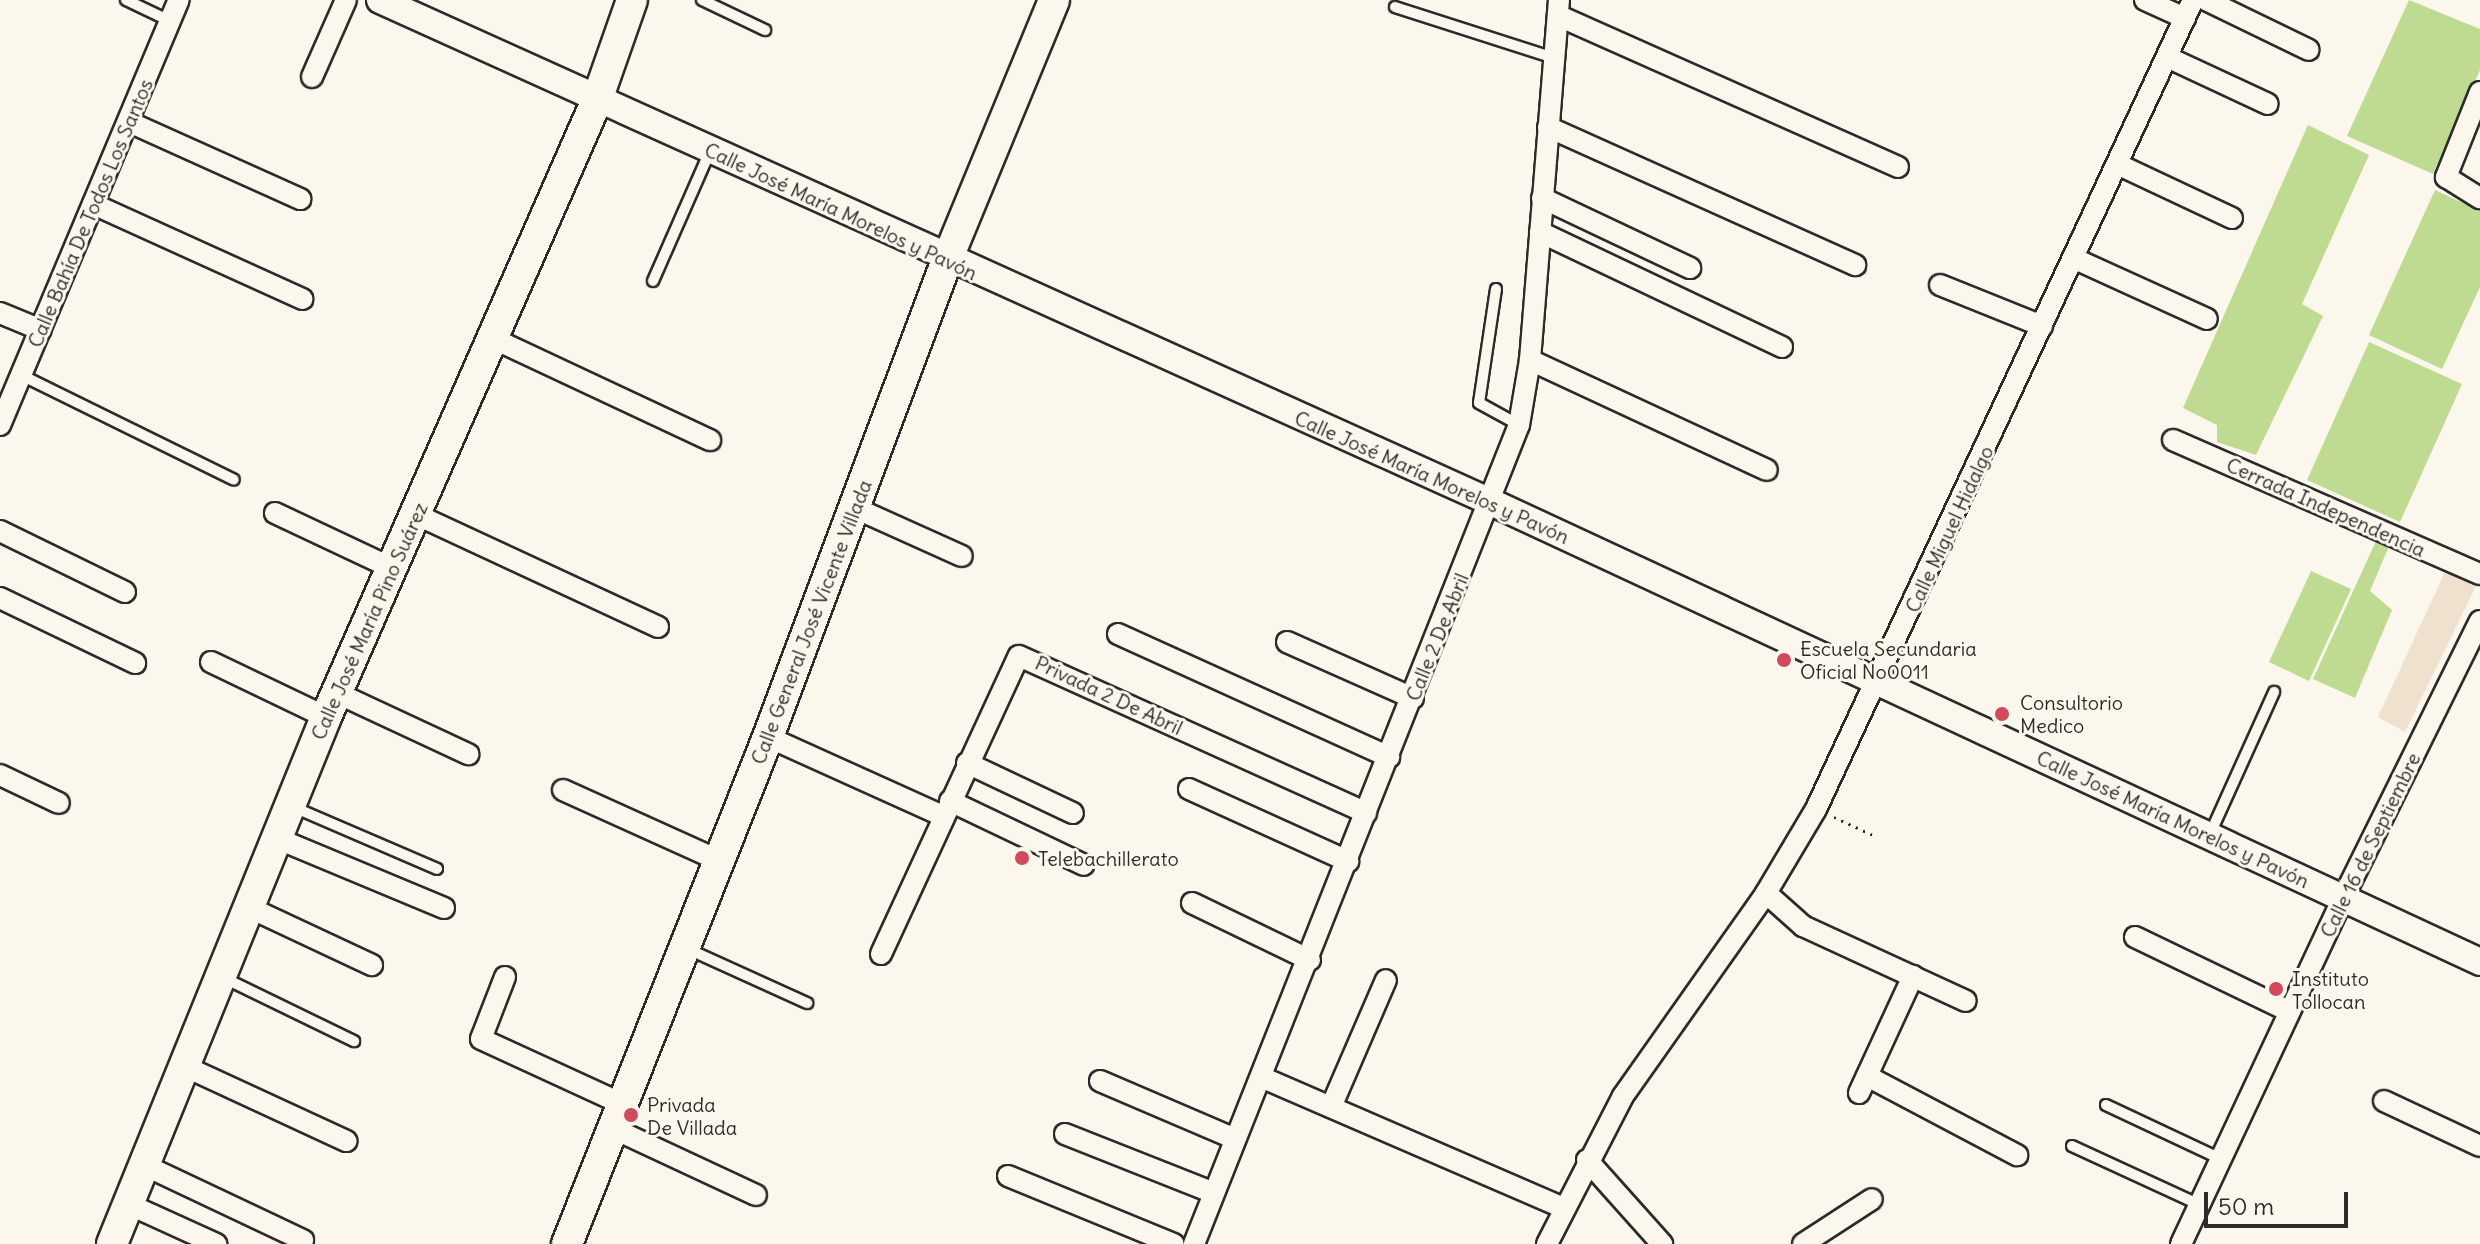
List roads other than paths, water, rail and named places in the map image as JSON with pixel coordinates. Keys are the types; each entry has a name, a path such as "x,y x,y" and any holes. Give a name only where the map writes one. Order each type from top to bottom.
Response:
{"main road":[{"name":"Calle José María Pino Suárez","path":"112,1244 289,806 597,100 632,0"},
{"name":"Calle General José Vicente Villada","path":"567,1244 682,946 768,737 947,260 1054,0"}],"street":[{"name":"Calle Bahía De Todos Los Santos","path":"0,425 179,0"},
{"path":"312,77 346,0"},
{"name":"Calle José María Morelos y Pavón","path":"380,0 947,260 1491,502 2480,962"},
{"path":"2145,0 2189,9"},
{"path":"2206,0 2309,50"},
{"path":"1559,8 1898,167"},
{"name":"Calle 2 De Abril","path":"1194,1244 1310,960 1519,425 1530,360 1559,8"},
{"name":"Calle Miguel Hidalgo","path":"1555,1239 1563,1208 1623,1096 1766,893 1816,809 1878,683 2189,9"},
{"path":"2167,57 2268,104"},
{"path":"2480,92 2446,177 2480,198"},
{"path":"129,122 300,199"},
{"path":"1548,127 1855,265"},
{"path":"2117,164 2232,218"},
{"path":"1542,198 1690,268"},
{"path":"93,204 302,299"},
{"path":"1540,232 1782,347"},
{"path":"2073,258 2207,319"},
{"path":"1940,285 2042,326"},
{"path":"0,313 41,330"},
{"path":"492,338 710,440"},
{"path":"1530,360 1767,470"},
{"name":"Cerrada Independencia","path":"2173,440 2480,574"},
{"path":"855,508 962,556"},
{"path":"275,513 392,568"},
{"path":"415,514 658,627"},
{"path":"0,531 125,592"},
{"path":"0,598 135,663"},
{"name":"Calle 16 de Septiembre","path":"2181,1244 2343,898 2480,621"},
{"path":"1118,634 1389,757"},
{"path":"1287,642 1413,698"},
{"name":"Privada 2 De Abril","path":"881,954 1013,662 1022,655 1366,813"},
{"path":"211,662 468,754"},
{"path":"768,737 1084,865"},
{"path":"967,763 1073,813"},
{"path":"0,775 59,803"},
{"path":"1189,789 1348,861"},
{"path":"563,790 718,860"},
{"path":"276,838 444,908"},
{"path":"1766,893 1803,926 1966,1001"},
{"path":"1192,903 1310,960"},
{"path":"248,907 372,965"},
{"path":"2135,937 2289,1011"},
{"path":"1913,976 1863,1084 2017,1155"},
{"path":"505,977 481,1039 756,1195"},
{"path":"1331,1107 1386,980"},
{"path":"184,1066 346,1141"},
{"path":"1261,1077 1563,1208"},
{"path":"1100,1081 1235,1139"},
{"path":"2384,1101 2480,1146"},
{"path":"1065,1134 1214,1193"},
{"path":"1587,1160 1662,1244"},
{"path":"144,1165 303,1240"},
{"path":"1008,1176 1174,1244"},
{"path":"1803,1244 1872,1199"},
{"path":"128,1204 216,1244"}],"lane":[{"path":"126,0 170,21"},
{"path":"702,0 765,30"},
{"path":"1395,7 1556,59"},
{"path":"653,281 710,151"},
{"path":"1496,289 1479,403 1519,425"},
{"path":"21,375 234,480"},
{"path":"2209,836 2274,692"},
{"path":"289,806 437,869"},
{"path":"682,946 807,1003"},
{"path":"221,976 354,1041"},
{"path":"2106,1105 2221,1159"},
{"path":"2072,1146 2200,1205"}],"place":[{"name":"Escuela Secundaria Oficial No0011","path":"1784,660"},
{"name":"Consultorio Medico","path":"2002,714"},
{"name":"Telebachillerato","path":"1022,858"},
{"name":"Instituto Tollocan","path":"2276,989"},
{"name":"Privada De Villada","path":"631,1115"}]}
